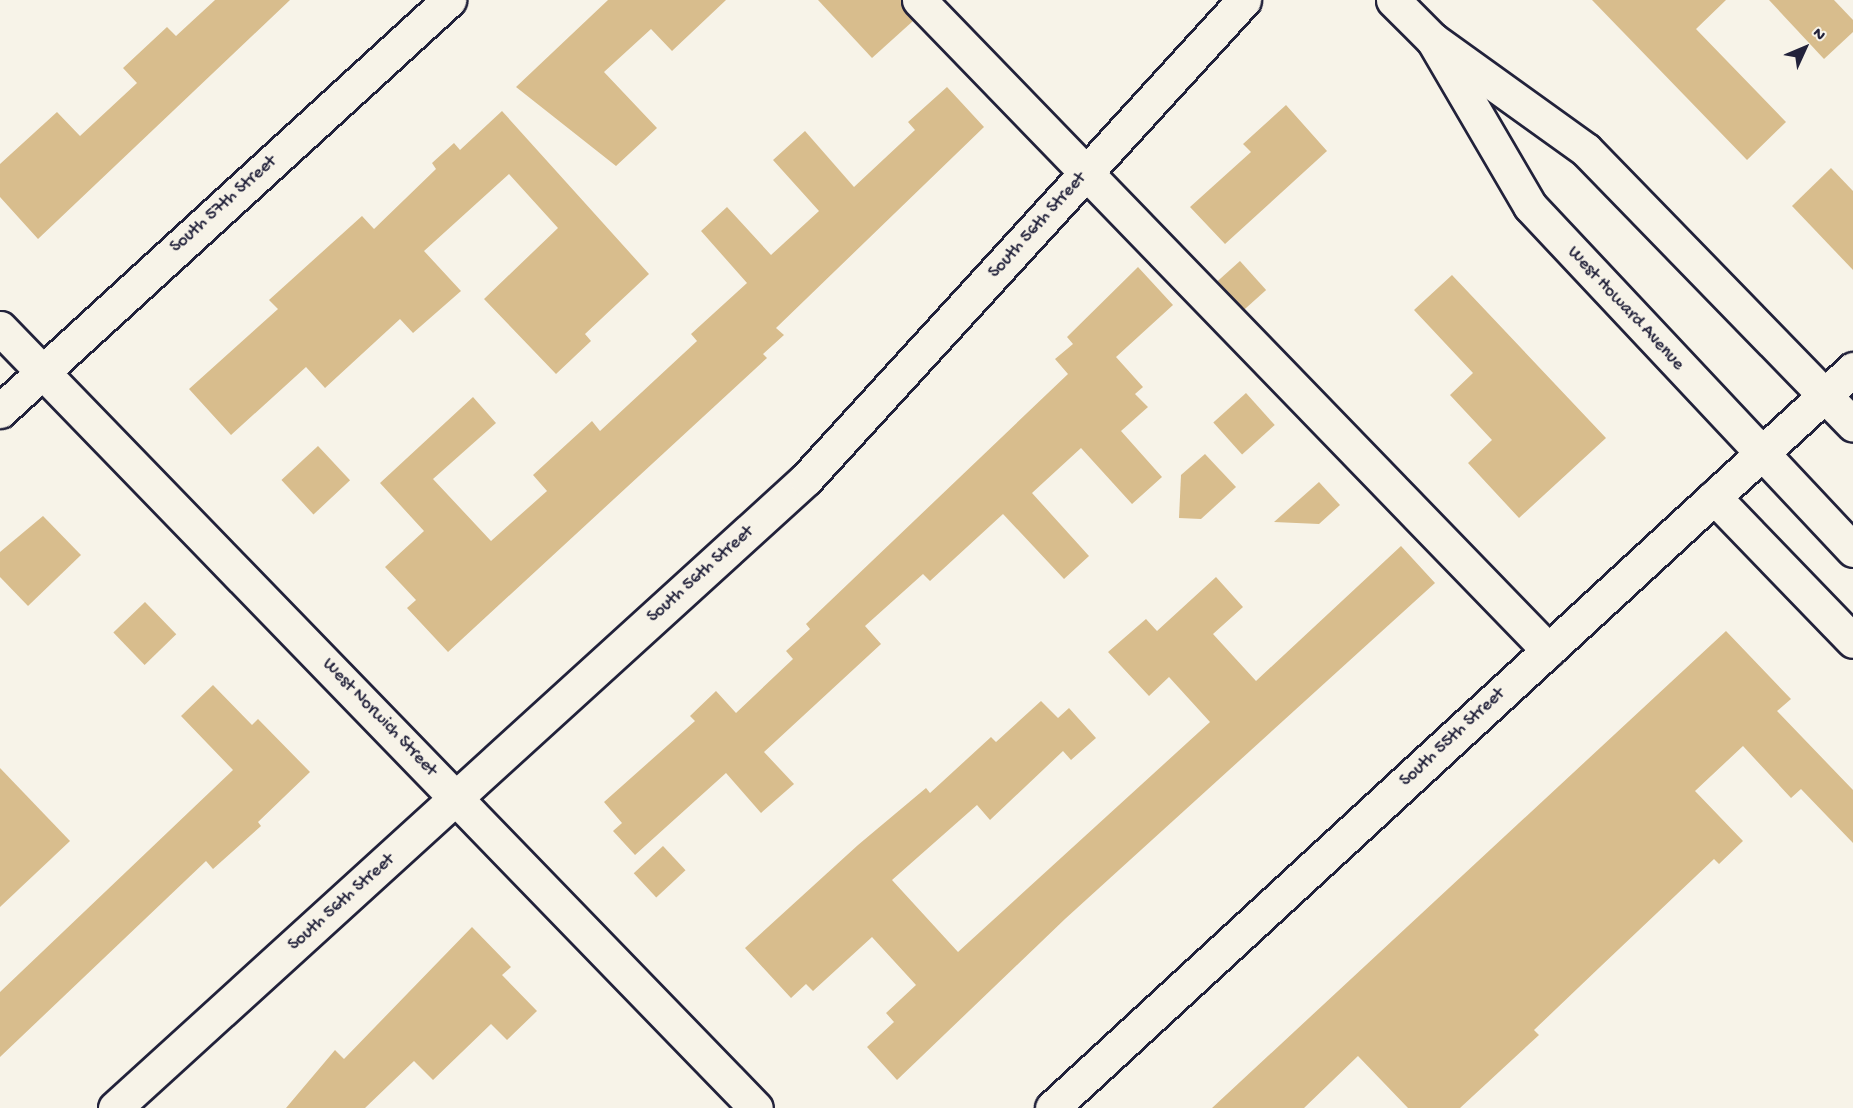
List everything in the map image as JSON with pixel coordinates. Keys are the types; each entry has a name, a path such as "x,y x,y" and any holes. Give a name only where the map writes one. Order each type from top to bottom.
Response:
{"street":[{"name":"South 57th Street","path":"0,411 449,0"},
{"path":"919,0 1548,650"},
{"name":"South 56th Street","path":"114,1108 806,479 1244,0"},
{"name":"West Howard Avenue","path":"1393,0 1433,40 1586,150 1853,425"},
{"name":"West Howard Avenue","path":"1433,40 1530,206 1760,454 1853,550"},
{"name":"West Norwich Street","path":"0,328 756,1108"},
{"name":"South 55th Street","path":"1052,1108 1853,369"},
{"path":"1714,497 1853,640"}],"building":[{"path":"215,0 290,0 38,239 0,197 0,164 57,112 80,136 137,83 123,68 167,27 176,36"},
{"path":"608,0 726,0 672,51 651,29 604,72 657,128 616,166 516,87"},
{"path":"818,0 901,0 913,21 872,58"},
{"path":"1592,0 1726,0 1696,29 1786,122 1747,160"},
{"path":"1769,0 1834,0 1853,20 1853,32 1824,59"},
{"path":"947,87 984,127 776,328 784,335 763,354 767,358 448,652 407,608 416,600 385,567 424,531 380,483 473,397 496,423 433,479 491,541 547,491 533,475 592,421 600,431 697,341 691,334 747,283 701,231 727,207 771,255 819,211 773,160 805,131 854,187 915,130 908,122"},
{"path":"1286,105 1327,151 1225,244 1190,207 1251,152 1243,144"},
{"path":"502,111 649,274 585,334 591,341 556,374 484,299 558,228 509,174 424,251 461,291 413,333 400,319 325,388 306,367 231,435 189,389 278,309 269,300 362,216 374,229 436,169 432,163 454,143 460,150"},
{"path":"1831,168 1853,191 1853,270 1792,206"},
{"path":"1240,261 1266,290 1244,310 1218,281"},
{"path":"1138,267 1173,305 1116,357 1143,387 1135,394 1148,407 1121,431 1162,477 1132,504 1081,448 1032,493 1089,556 1064,579 1003,514 930,581 923,574 865,626 881,644 764,752 794,784 761,813 726,773 635,855 613,831 622,823 604,802 695,721 690,716 716,691 736,713 793,659 786,651 810,629 806,624 1068,374 1055,359 1073,344 1067,337"},
{"path":"1452,275 1606,438 1519,518 1468,463 1492,440 1450,395 1473,373 1414,310"},
{"path":"1246,393 1275,425 1242,454 1213,422"},
{"path":"318,446 350,480 313,514 281,480"},
{"path":"1205,454 1236,487 1201,519 1179,518 1181,475"},
{"path":"1319,482 1340,505 1319,524 1274,522"},
{"path":"43,516 81,555 28,606 0,577 0,552"},
{"path":"1401,546 1435,583 1065,919 897,1080 867,1047 894,1022 886,1013 916,985 872,937 813,991 806,984 791,998 745,948 858,845 926,788 930,793 991,737 996,742 1041,701 1058,718 1069,708 1096,738 1071,760 1063,751 990,820 977,805 892,880 958,952 1210,722 1169,677 1149,696 1108,652 1146,619 1157,631 1216,577 1243,607 1213,634 1256,681"},
{"path":"145,602 176,634 145,665 113,633"},
{"path":"1726,631 1791,699 1777,711 1853,790 1853,843 1801,789 1791,798 1743,746 1695,791 1743,841 1719,864 1714,859 1534,1030 1539,1035 1460,1108 1408,1108 1358,1056 1304,1108 1212,1108"},
{"path":"213,685 252,725 258,719 310,772 258,822 261,826 213,869 206,861 0,1057 0,992 233,770 181,716"},
{"path":"0,768 70,841 0,907"},
{"path":"663,846 686,870 656,897 634,873"},
{"path":"472,927 511,967 502,975 537,1011 507,1040 491,1024 433,1080 414,1061 365,1108 286,1108 335,1050 344,1059"}]}
